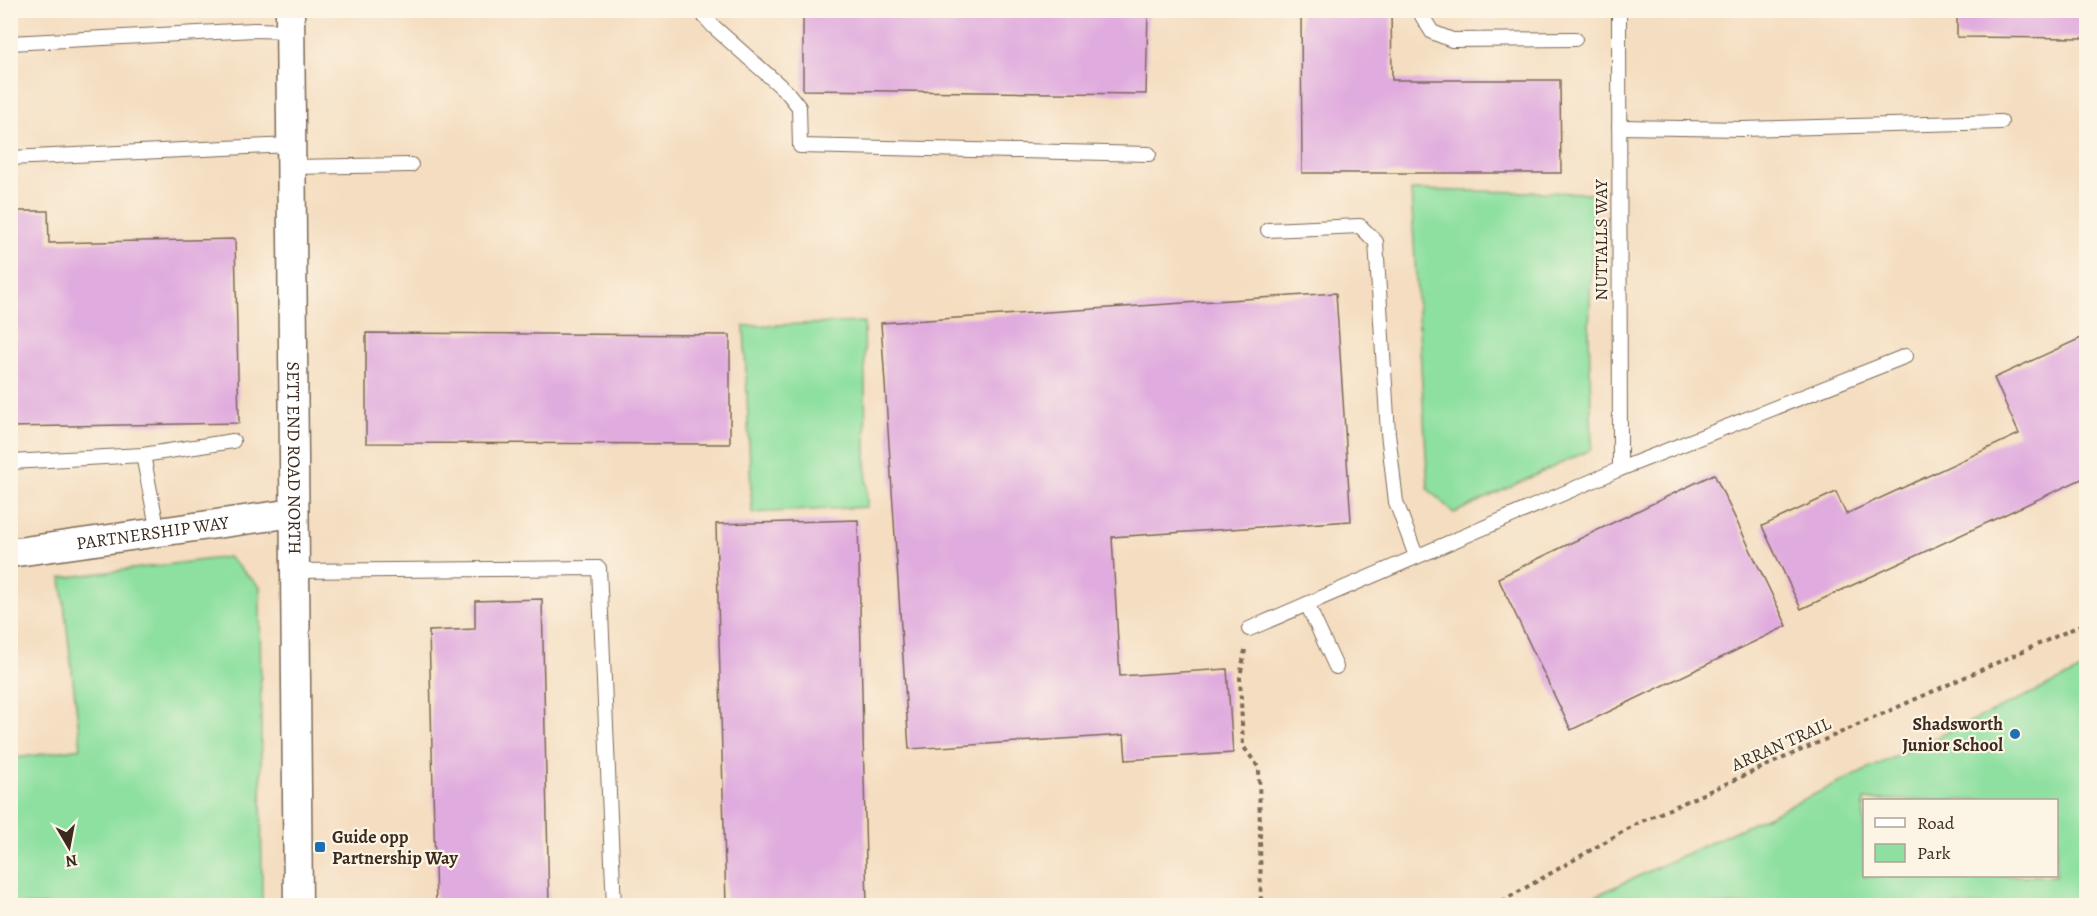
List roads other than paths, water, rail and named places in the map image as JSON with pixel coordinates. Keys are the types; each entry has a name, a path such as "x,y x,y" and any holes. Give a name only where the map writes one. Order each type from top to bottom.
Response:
{"street":[{"name":"SETT END ROAD NORTH","path":"290,21 298,906"},
{"name":"PARTNERSHIP WAY","path":"10,553 294,513"}],"lane":[{"path":"704,10 709,22 787,92 799,107 800,146 1149,154"},
{"path":"1423,10 1422,16 1432,32 1452,40 1575,39"},
{"name":"NUTTALLS WAY","path":"1619,10 1620,469"},
{"path":"10,43 254,30 290,21"},
{"path":"1619,127 1743,129 2001,122"},
{"path":"10,158 291,156 411,165"},
{"path":"1268,230 1360,226 1376,242 1388,433 1396,502 1416,556"},
{"path":"1249,629 1620,469 1906,356"},
{"path":"10,462 143,455 233,441"},
{"path":"143,455 158,532"},
{"path":"294,571 599,568 614,906"},
{"path":"1307,604 1336,667"}],"place":[{"name":"Shadsworth Junior School","path":"2015,734"},
{"name":"Guide opp Partnership Way","path":"320,847"}]}
